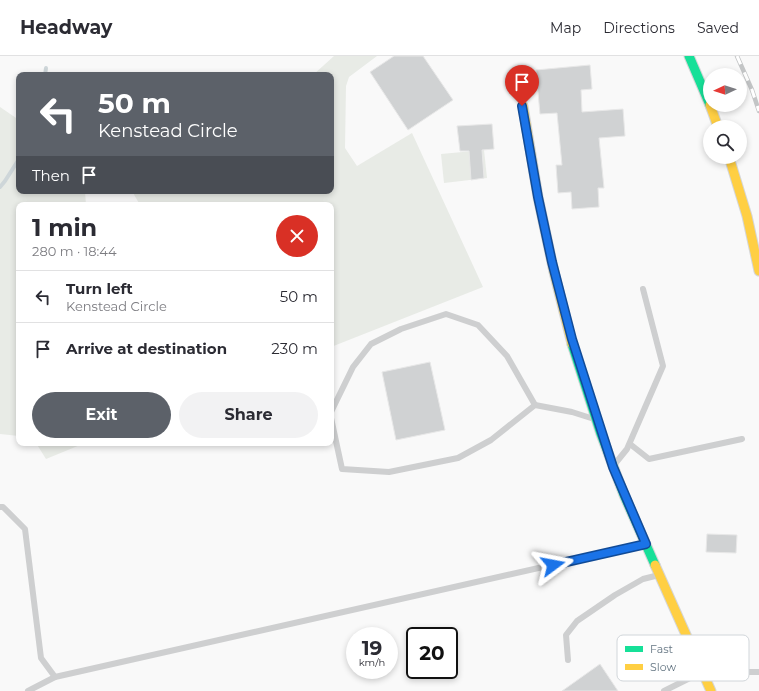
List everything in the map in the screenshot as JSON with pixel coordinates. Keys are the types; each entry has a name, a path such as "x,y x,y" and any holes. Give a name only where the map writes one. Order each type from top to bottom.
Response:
{"street":[{"path":"690,56 703,88"},
{"path":"522,106 538,197 554,272 572,339 597,420 624,495 686,635"},
{"path":"731,164 747,216 759,271"},
{"path":"706,681 711,691"}],"lane":[{"path":"613,466 630,444 663,366 643,289"},
{"path":"334,406 353,367 371,344 402,329 446,314 478,325 507,356 535,405"},
{"path":"334,432 342,469 389,472 458,458 491,440 535,405 572,412 597,420"},
{"path":"630,444 649,458 742,439"},
{"path":"0,507 3,507 25,529 41,658 55,677"},
{"path":"28,691 55,677 646,544"},
{"path":"568,660 566,635 577,621 643,579 660,574"},
{"path":"664,691 684,681"}],"shaded area":[{"path":"334,56 377,56 349,77 346,86 345,148 357,166 412,133 483,287 334,346 334,202 138,202 134,194 334,194 334,72 316,72"},
{"path":"0,107 16,118 16,194 85,194 86,202 16,202 16,436 0,434"},
{"path":"484,150 487,178 444,183 441,154"},
{"path":"38,446 78,446 46,459"}],"building":[{"path":"394,56 423,56 453,100 408,130 370,72"},
{"path":"590,65 592,89 581,90 582,112 623,109 625,136 599,138 604,188 598,188 599,207 572,209 571,192 558,193 556,165 562,165 557,113 540,114 536,70"},
{"path":"492,124 494,149 482,150 484,178 471,180 469,151 460,151 457,126"},
{"path":"430,362 445,430 396,440 382,372"},
{"path":"707,534 737,535 736,553 706,552"},
{"path":"600,664 618,691 562,691"}],"waterway":[{"path":"45,72 46,68"},
{"path":"0,187 16,164"}],"railway":[{"path":"737,56 752,90 759,111"}],"traffic: fast":[{"path":"689,56 703,89"},
{"path":"572,344 601,434 624,495 655,565"}],"traffic: slow":[{"path":"523,106 538,197 554,272 572,344"},
{"path":"713,112 715,120"},
{"path":"731,164 747,216 759,271"},
{"path":"655,565 686,635"},
{"path":"707,681 711,691"}],"route":[{"path":"522,106 538,197 554,272 572,339 613,467 646,544 553,565"}]}
